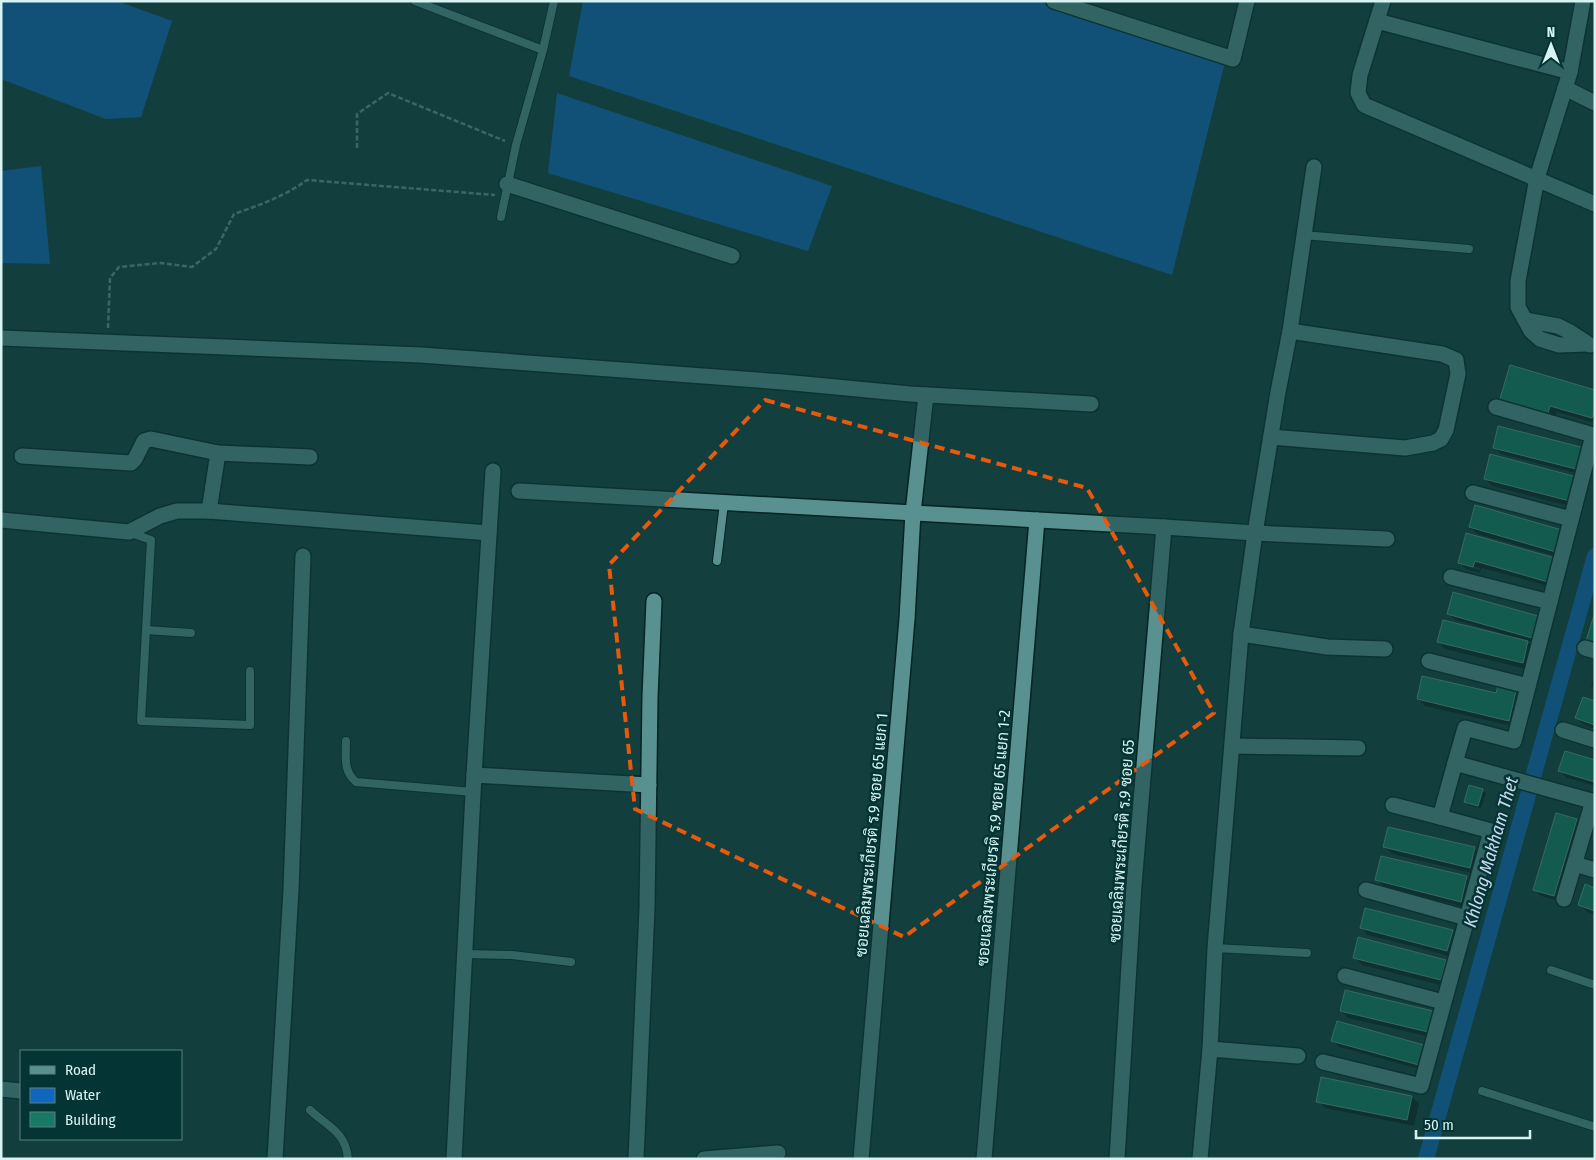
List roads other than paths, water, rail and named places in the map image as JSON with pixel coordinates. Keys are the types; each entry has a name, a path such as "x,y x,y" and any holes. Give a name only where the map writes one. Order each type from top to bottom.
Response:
{"street":[{"path":"1054,1 1233,59 1247,1"},
{"path":"1384,1 1360,75 1358,93 1364,105 1595,204"},
{"path":"1583,1 1570,72 1537,178 1518,281 1518,306 1525,320 1558,326 1591,346"},
{"path":"1377,21 1570,72"},
{"path":"1564,88 1595,102"},
{"path":"1200,1159 1210,1050 1215,948 1242,634 1255,533 1290,331 1314,167"},
{"path":"506,190 732,256"},
{"path":"1271,437 1405,448 1433,443 1441,439 1446,430 1458,374 1456,360 1442,354 1290,331"},
{"path":"1,338 421,355 926,395 1091,404"},
{"name":"ซอยเฉลิมพระเกียรติ ร.9 ซอย 65 แยก 1","path":"860,1159 907,619 913,513 926,395"},
{"path":"1440,817 1465,728 1514,742 1593,435 1496,407"},
{"path":"22,456 131,463 135,459 144,440 151,439 218,453 310,457"},
{"path":"209,511 218,453"},
{"path":"454,1159 474,775 493,471"},
{"path":"519,491 1388,539"},
{"path":"1473,493 1571,519"},
{"path":"1,520 129,532 160,516 177,511 209,511 489,533"},
{"name":"ซอยเฉลิมพระเกียรติ ร.9 ซอย 65 แยก 1-2","path":"984,1159 1037,520"},
{"name":"ซอยเฉลิมพระเกียรติ ร.9 ซอย 65","path":"1117,1159 1134,885 1164,527"},
{"path":"275,1159 291,890 303,556"},
{"path":"1451,577 1550,602"},
{"path":"636,1159 647,908 650,697 654,601"},
{"path":"1242,634 1327,647 1384,649"},
{"path":"1429,661 1528,686"},
{"path":"1563,730 1595,740"},
{"path":"1232,746 1358,748"},
{"path":"1455,763 1504,775 1594,802 1564,899"},
{"path":"474,775 649,785"},
{"path":"1323,1062 1421,1086 1467,918 1490,831 1393,805"},
{"path":"1575,864 1595,870"},
{"path":"1366,890 1467,918"},
{"path":"1345,976 1444,1002"},
{"path":"1210,1050 1298,1056"},
{"path":"1,1089 20,1090"},
{"path":"704,1159 778,1153"}],"lane":[{"path":"415,1 543,50"},
{"path":"501,217 516,145 543,50 554,1"},
{"path":"1303,235 1469,249"},
{"path":"717,561 724,502"},
{"path":"129,532 151,540 141,720 250,725 250,670"},
{"path":"146,630 191,633"},
{"path":"346,741 346,765 349,776 356,782 474,792"},
{"path":"1215,948 1307,953"},
{"path":"465,954 512,955 571,962"},
{"path":"1552,970 1595,985"},
{"path":"1482,1091 1595,1127"},
{"path":"310,1110 336,1130 347,1148 348,1159"}],"water":[{"path":"1,1 117,1 172,21 141,117 106,119 1,79"},
{"path":"583,1 1038,1 1225,62 1172,275 569,76"},
{"path":"557,93 832,186 808,251 548,173"},
{"path":"41,166 50,264 1,263 1,171"}],"waterway":[{"name":"Khlong Makham Thet","path":"1426,1159 1595,556"}]}
